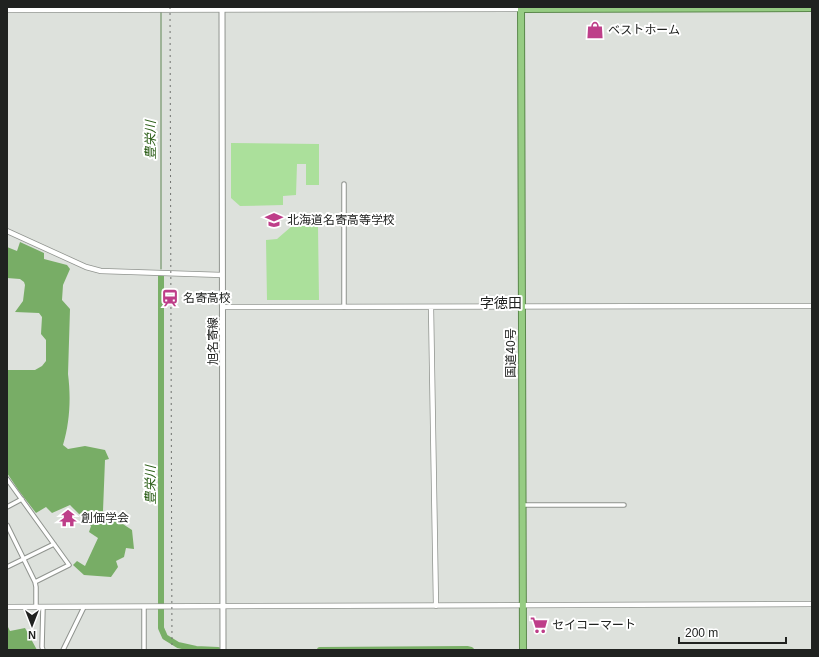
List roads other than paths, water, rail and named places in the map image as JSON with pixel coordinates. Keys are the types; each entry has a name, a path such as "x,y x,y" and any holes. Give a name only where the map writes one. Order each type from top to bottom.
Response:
{"highway":[{"path":"521,8 812,8"},
{"name":"国道40号","path":"521,8 523,650"}],"main road":[{"name":"旭名寄線","path":"222,8 223,647"}],"street":[{"path":"7,10 521,8"},
{"path":"344,184 344,307"},
{"path":"7,231 86,267 101,271 222,275"},
{"path":"223,307 812,306"},
{"path":"431,307 436,606"},
{"path":"7,479 69,565 35,582"},
{"path":"7,507 22,499"},
{"path":"522,505 624,505"},
{"path":"7,525 35,582 36,607"},
{"path":"7,567 54,544"},
{"path":"7,607 812,604"},
{"path":"144,606 144,650"},
{"path":"43,607 43,650"},
{"path":"63,650 84,607"}],"waterway":[{"name":"豊栄川","path":"161,11 161,269"},
{"name":"豊栄川","path":"161,276 161,628 165,637 178,645 196,649 218,650"},
{"name":"豊栄川","path":"320,650 471,650"}],"railway":[{"path":"170,7 172,650"}],"place":[{"name":"ベストホーム","path":"595,30"},
{"name":"北海道名寄高等学校","path":"274,220"},
{"name":"名寄高校","path":"170,298"},
{"name":"創価学会","path":"68,518"},
{"name":"セイコーマート","path":"539,625"}],"district":[{"name":"字徳田","path":"501,303"}]}
